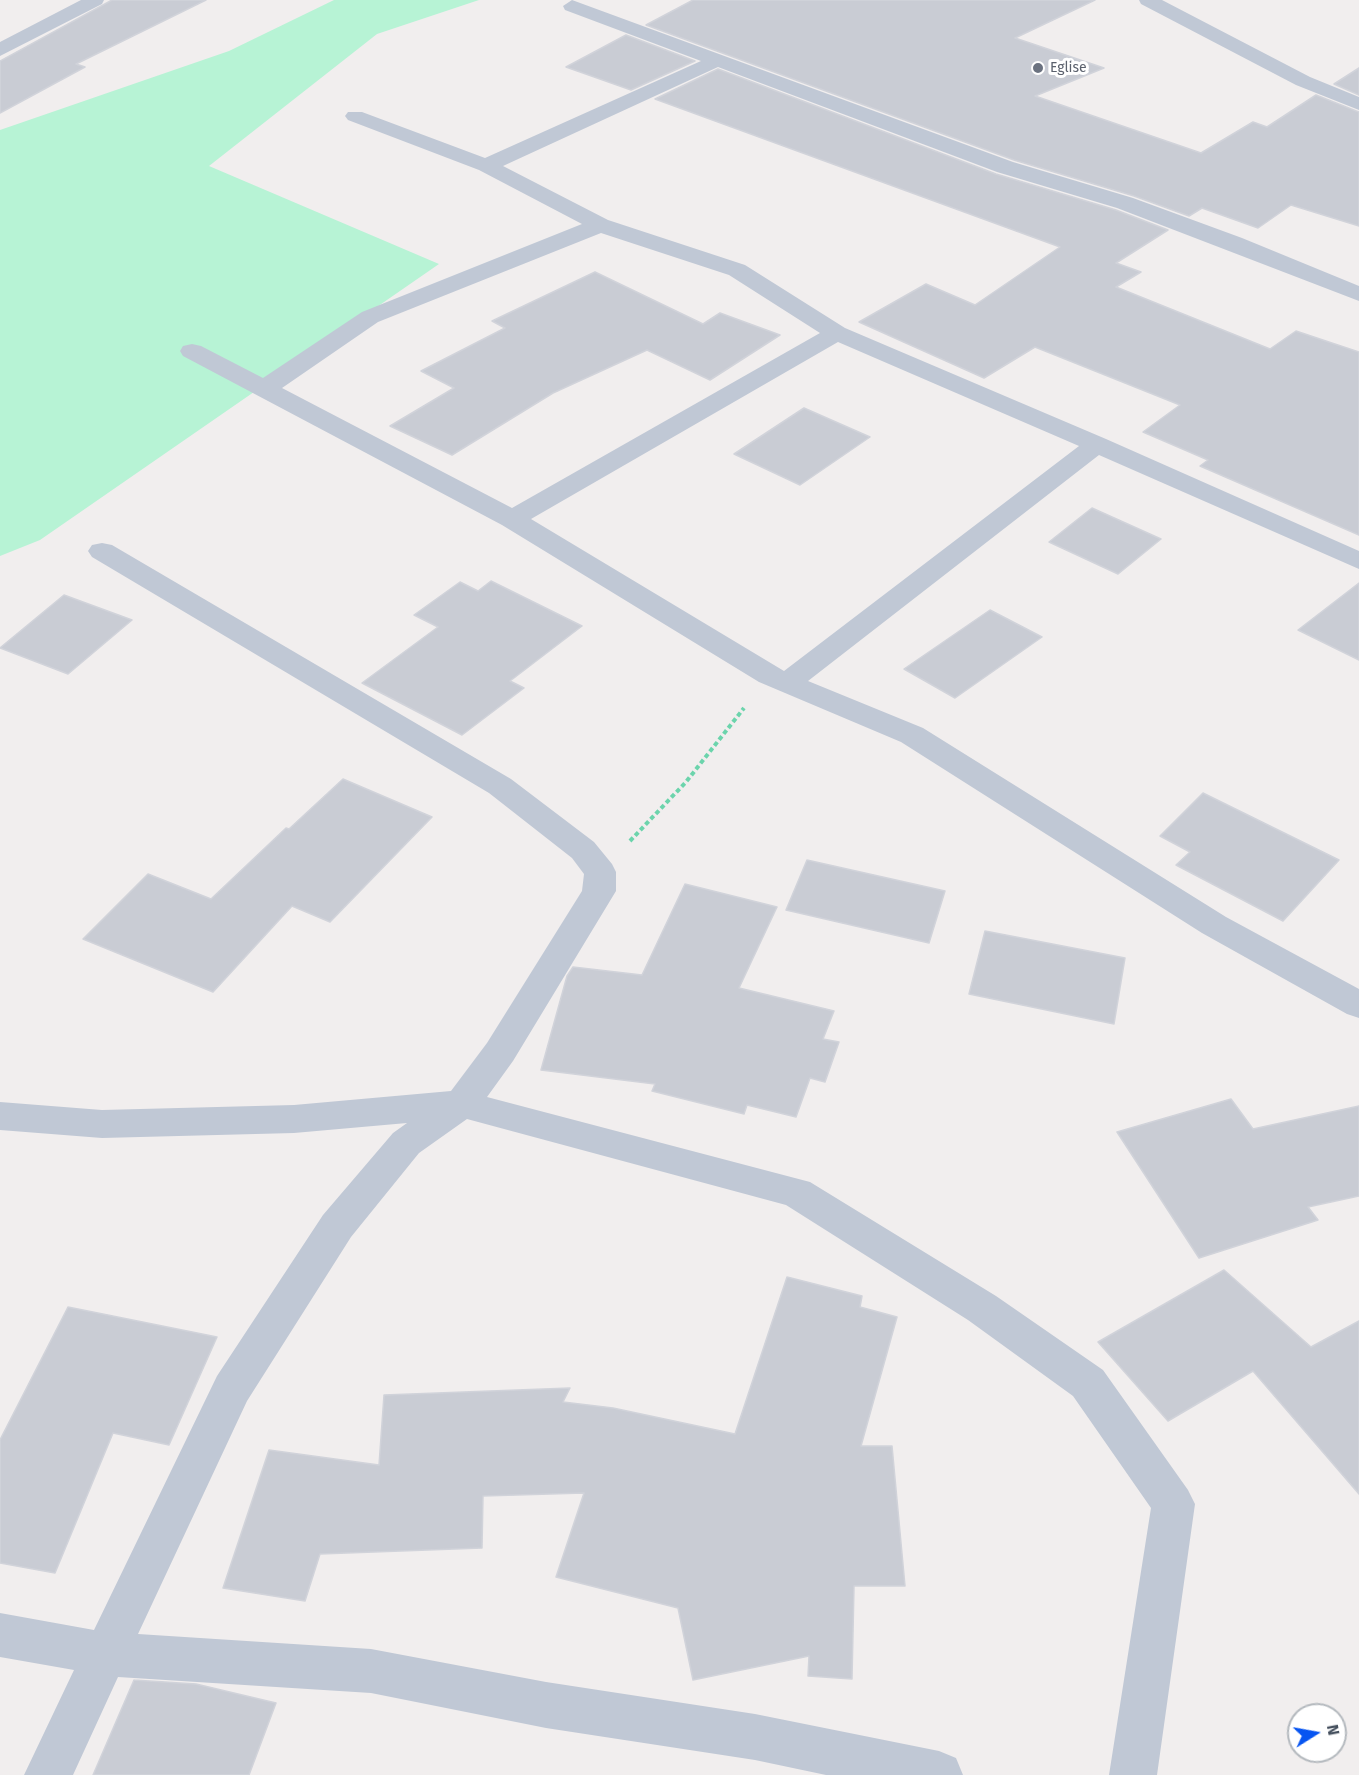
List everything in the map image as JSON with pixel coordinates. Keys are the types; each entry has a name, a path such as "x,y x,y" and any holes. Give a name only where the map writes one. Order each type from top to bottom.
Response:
{"street":[{"path":"0,50 95,0"},
{"path":"1148,0 1303,81 1359,104"},
{"path":"572,6 1005,167 1125,203 1234,243 1359,294"},
{"path":"486,166 718,60"},
{"path":"355,116 486,166 600,225 737,270 837,333 1097,444 1359,561"},
{"path":"264,389 370,317 600,225"},
{"path":"512,519 837,333"},
{"path":"192,351 512,519 777,680 912,735 1214,925 1359,1005"},
{"path":"777,680 1097,444"},
{"path":"48,1775 232,1389 337,1226 406,1143 462,1104 500,1052 599,891 600,872 583,850 500,786 102,551"},
{"path":"0,1116 102,1124 294,1119 462,1104 797,1193 982,1308 1088,1383 1173,1503 1133,1775"},
{"path":"0,1635 104,1654 371,1671 546,1705 755,1737 939,1775"}],"path":[{"path":"600,872 686,782 777,680"}],"green space":[{"path":"334,0 479,0 377,34 209,166 439,264 40,540 0,556 0,130 229,51"}],"building":[{"path":"112,0 206,0 76,64 85,67 0,113 0,61"},
{"path":"693,0 1095,0 1015,38 1104,68 1035,96 1201,153 1253,122 1267,127 1316,95 1359,112 1359,226 1291,205 1258,228 1202,208 1189,216 1134,196 1014,160 646,25"},
{"path":"626,35 695,61 631,90 566,67"},
{"path":"1359,68 1359,95 1334,84"},
{"path":"718,69 996,174 1116,210 1168,230 1116,263 1141,272 1116,287 1270,349 1296,331 1359,352 1359,535 1200,466 1208,460 1143,432 1180,405 1035,347 984,378 859,322 926,284 975,305 1060,247 655,99"},
{"path":"595,272 703,324 720,313 780,335 710,380 647,350 553,393 452,455 390,426 454,388 421,371 505,328 492,321"},
{"path":"804,408 870,437 800,485 734,454"},
{"path":"1092,508 1161,539 1118,574 1049,542"},
{"path":"491,581 582,626 510,681 524,688 462,735 362,683 438,627 414,615 460,582 478,591"},
{"path":"1359,583 1359,660 1298,630"},
{"path":"64,595 132,620 68,674 0,648"},
{"path":"990,610 1042,637 955,698 904,669"},
{"path":"343,779 432,817 330,922 292,906 213,992 83,939 148,874 211,899 286,828 289,829"},
{"path":"1203,793 1339,860 1283,921 1176,865 1190,852 1160,836"},
{"path":"807,860 945,891 929,943 786,910"},
{"path":"685,884 777,907 739,988 834,1011 823,1039 839,1042 825,1082 810,1078 796,1117 747,1105 744,1114 652,1091 655,1084 541,1070 567,976 573,967 642,975"},
{"path":"985,931 1125,958 1114,1024 969,994"},
{"path":"1231,1099 1253,1129 1359,1106 1359,1196 1308,1207 1318,1220 1199,1258 1117,1132"},
{"path":"1224,1270 1311,1347 1359,1321 1359,1494 1253,1371 1168,1421 1098,1342"},
{"path":"787,1277 862,1296 860,1307 897,1317 861,1446 892,1446 905,1586 854,1586 852,1679 808,1676 809,1656 693,1680 678,1608 556,1577 584,1493 483,1496 482,1548 320,1554 305,1601 223,1588 269,1450 379,1465 384,1395 570,1388 563,1402 613,1408 735,1434"},
{"path":"68,1307 217,1337 169,1445 113,1433 55,1573 0,1563 0,1440"},
{"path":"134,1680 196,1684 276,1703 249,1775 93,1775"}],"place":[{"name":"Eglise","path":"1038,68"}]}
